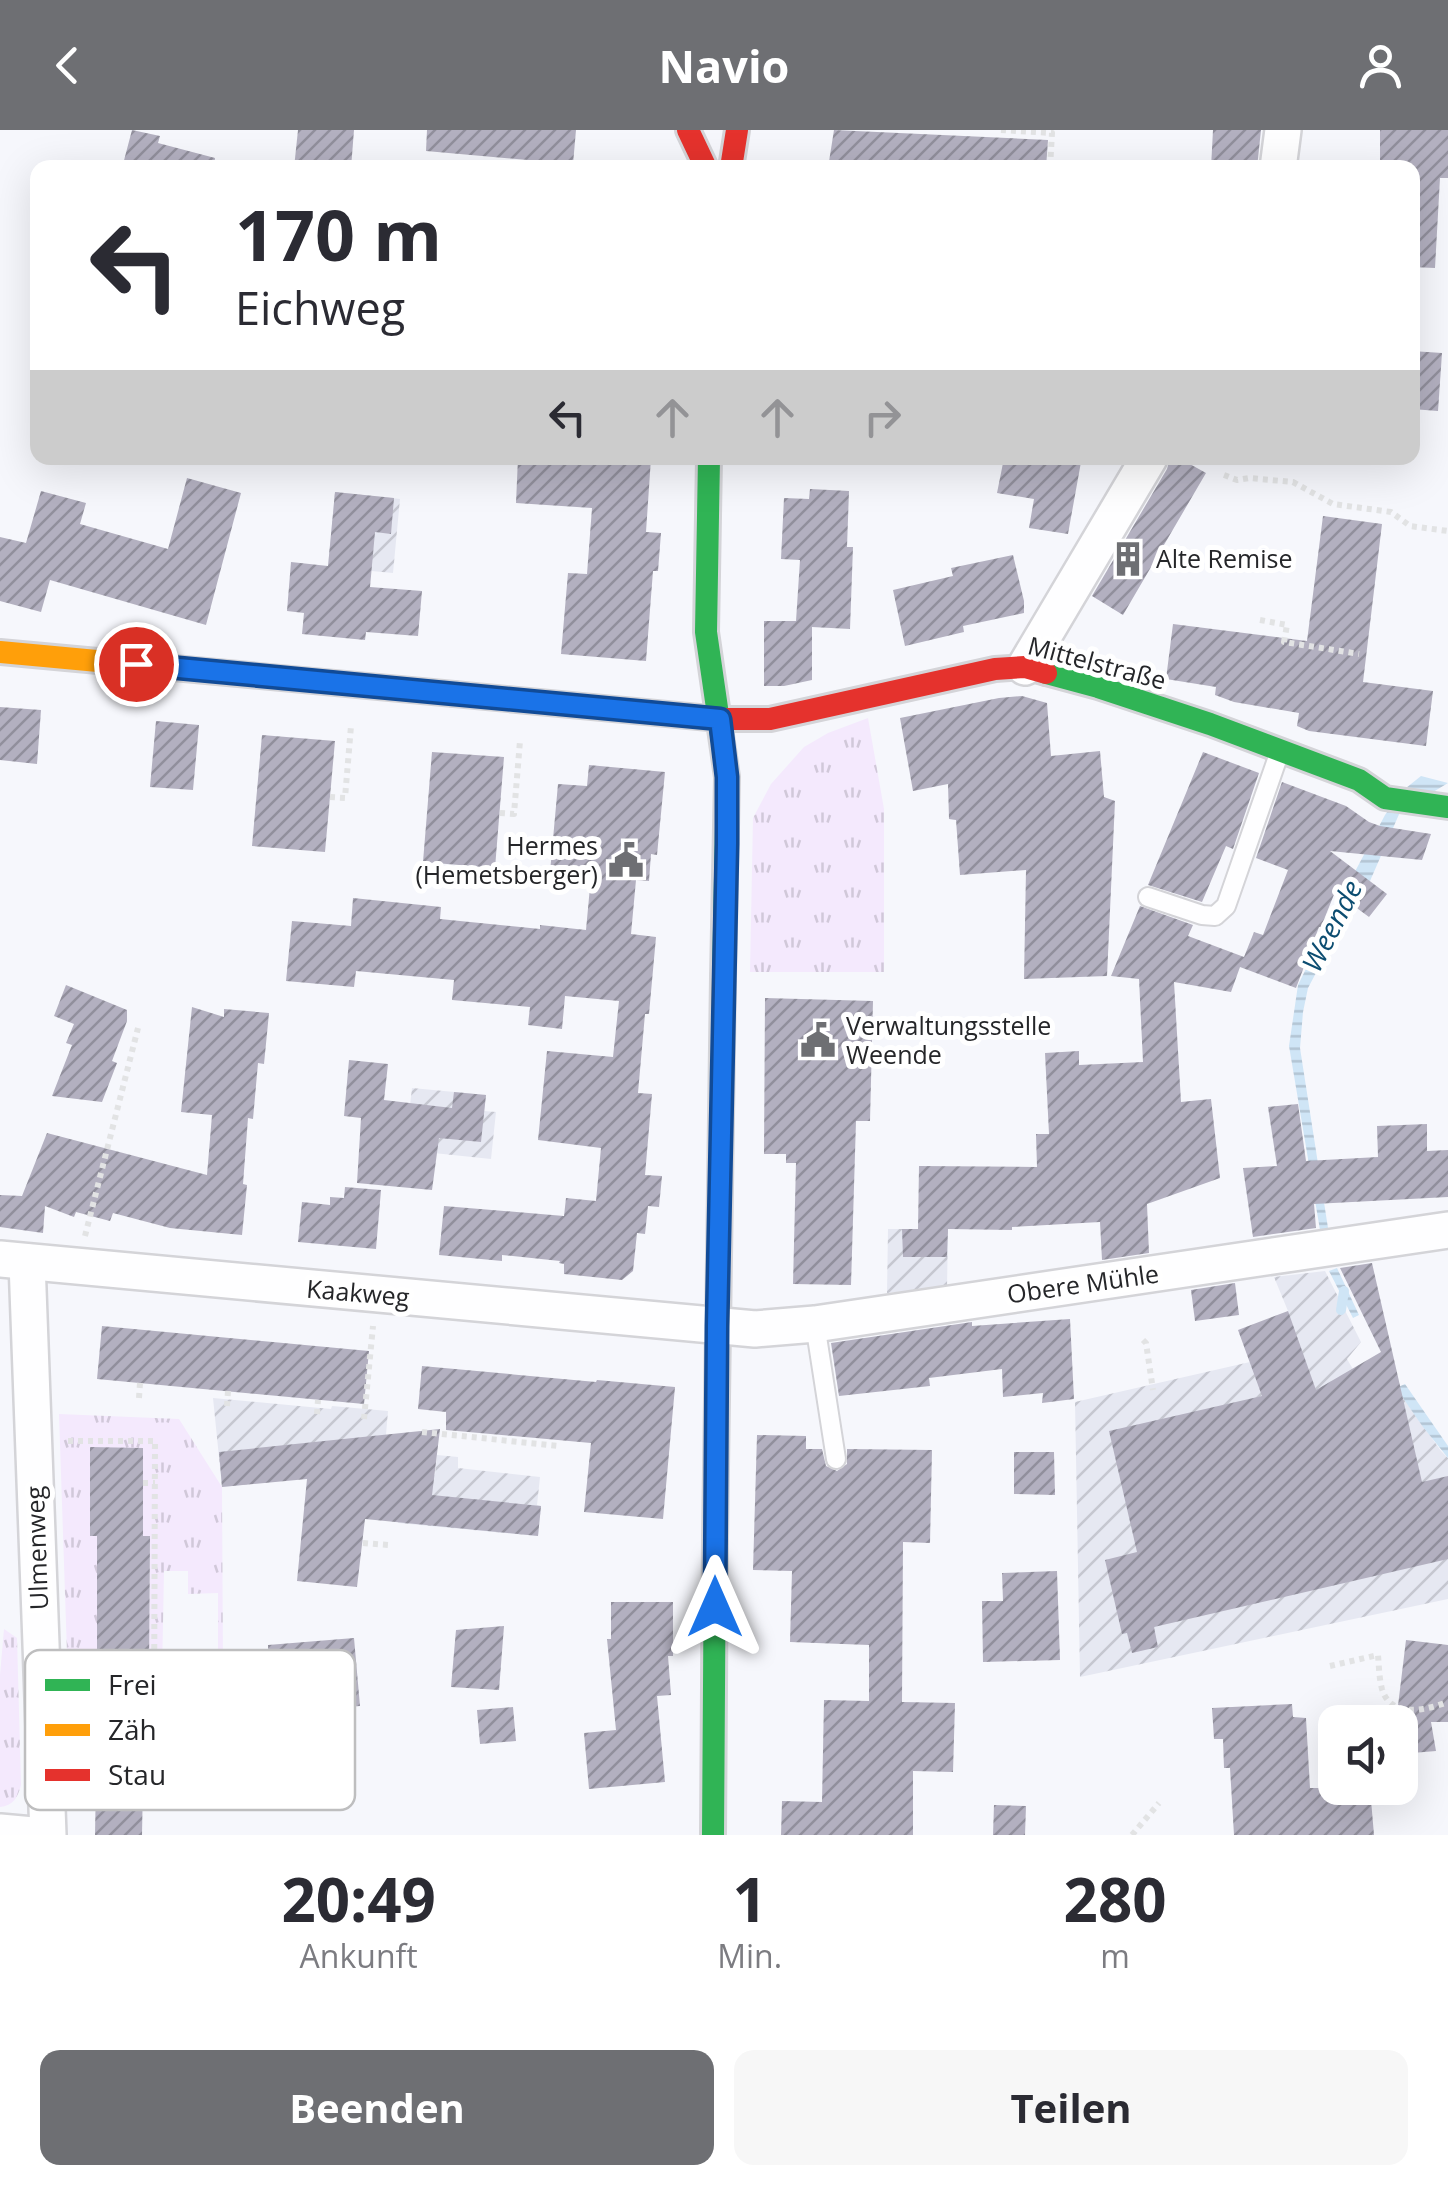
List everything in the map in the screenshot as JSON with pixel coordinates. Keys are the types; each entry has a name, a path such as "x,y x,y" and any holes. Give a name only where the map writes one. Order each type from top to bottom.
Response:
{"street":[{"path":"688,130 702,160"},
{"path":"722,160 725,130"},
{"path":"732,160 737,130"},
{"path":"1279,160 1283,130"},
{"path":"708,465 706,632 727,777 713,1835"},
{"path":"1025,667 1145,465"},
{"name":"Mittelstraße","path":"0,652 720,719 770,719 947,678 1025,667 1210,724 1359,780 1385,798 1448,807"},
{"name":"Obere Mühle","path":"717,1326 755,1329 815,1324 1448,1230"},
{"name":"Kaakweg","path":"14,1260 717,1326"},
{"name":"Ulmenweg","path":"14,1260 34,1441 41,1650"},
{"name":"Ulmenweg","path":"47,1810 48,1835"},
{"path":"0,1832 33,1835"}],"lane":[{"path":"1148,897 1202,915 1215,916 1226,906 1281,751"},
{"path":"815,1324 836,1459"}],"path":[{"path":"1001,130 1052,131 1050,160"},
{"path":"1224,475 1237,480 1293,482 1333,504 1391,512 1410,526 1448,531"},
{"path":"1260,620 1287,625 1284,642 1358,654"},
{"path":"330,797 345,798 354,685"},
{"path":"500,813 514,814 523,700"},
{"path":"78,1266 138,1028"},
{"path":"364,1418 376,1295"},
{"path":"1143,1340 1152,1390"},
{"path":"139,1398 140,1383"},
{"path":"227,1406 228,1391"},
{"path":"317,1414 318,1400"},
{"path":"422,1432 558,1446"},
{"path":"34,1441 155,1441 152,1650"},
{"path":"143,1483 155,1483"},
{"path":"362,1543 388,1546"},
{"path":"1330,1666 1378,1655 1381,1686 1386,1700 1396,1707 1429,1709 1448,1702"},
{"path":"1132,1835 1159,1803"}],"shaded area":[{"path":"335,492 400,499 393,573 328,567"},
{"path":"412,1088 486,1095 484,1111 496,1112 491,1159 405,1150"},
{"path":"888,1229 948,1229 947,1287 887,1293"},
{"path":"1325,1271 1361,1342 1347,1359 1372,1402 1396,1388 1448,1458 1448,1599 1080,1677 1075,1402 1250,1362 1288,1311 1274,1277"},
{"path":"213,1398 388,1411 383,1470 222,1487"},
{"path":"437,1455 458,1457 458,1468 540,1477 538,1536 398,1523 403,1472 435,1475"}],"green space":[{"path":"868,718 884,809 884,972 750,972 753,818 771,784 804,747"},
{"path":"59,1414 179,1419 222,1487 223,1650 218,1650 218,1593 188,1594 188,1571 164,1571 162,1650 149,1650 150,1537 143,1536 143,1448 90,1448 97,1536 97,1650 67,1650"},
{"path":"4,1629 17,1638 21,1785 14,1800 0,1807 0,1675"}],"water":[{"name":"Weende","path":"1421,776 1448,783 1400,812 1370,881 1352,905 1308,988 1300,1048 1328,1228 1320,1230 1289,1046 1298,985 1385,815 1401,792"},
{"path":"1337,1268 1359,1315 1353,1318 1329,1271"},
{"path":"1405,1384 1448,1446 1448,1458 1396,1388"}],"building":[{"path":"132,130 160,136 158,143 215,158 215,160 124,160"},
{"path":"298,130 354,130 352,160 295,160"},
{"path":"427,130 576,130 573,160 426,151"},
{"path":"834,130 1048,140 1047,160 829,160"},
{"path":"1213,130 1261,130 1258,160 1211,160"},
{"path":"1380,130 1448,130 1448,178 1440,178 1435,268 1420,267 1420,160 1380,160"},
{"path":"1420,352 1442,353 1438,411 1420,410"},
{"path":"518,465 651,465 646,532 661,533 658,571 653,571 646,661 561,654 568,573 587,574 592,508 516,503"},
{"path":"1003,465 1080,465 1068,534 1029,528 1034,499 997,493"},
{"name":"Alte Remise","path":"1168,465 1192,465 1206,473 1123,615 1092,596"},
{"path":"187,478 241,493 206,625 50,580 41,612 0,601 0,537 26,543 41,491 86,503 80,524 168,549"},
{"path":"810,489 849,491 847,547 853,547 850,629 812,627 812,680 764,686 764,621 796,621 800,560 781,559 784,498 809,499"},
{"path":"335,492 394,498 391,534 375,532 370,587 422,591 418,636 366,632 365,640 302,634 304,613 287,611 291,562 328,566"},
{"path":"1323,516 1382,524 1363,682 1433,691 1426,746 1309,731 1297,726 1299,713 1234,702 1215,695 1216,687 1166,679 1173,624 1307,641"},
{"path":"1013,555 1024,613 963,626 964,632 905,646 893,590 953,576 951,568"},
{"path":"1022,696 1047,703 1051,756 1100,751 1104,797 1115,801 1107,976 1024,979 1026,870 960,875 956,820 949,819 948,784 913,791 900,718"},
{"path":"0,707 41,710 37,764 0,760"},
{"path":"156,721 199,725 193,790 150,787"},
{"path":"262,735 335,741 325,852 252,846"},
{"path":"432,752 504,757 495,868 423,862"},
{"path":"1203,752 1259,773 1233,849 1226,846 1202,902 1148,885"},
{"path":"589,765 665,772 657,855 651,854 649,881 636,880 631,934 656,937 638,1093 652,1094 645,1175 662,1176 659,1207 648,1206 645,1234 637,1233 633,1271 622,1280 564,1274 560,1261 502,1255 502,1261 439,1255 444,1206 564,1216 566,1198 596,1201 601,1148 538,1140 547,1051 613,1057 619,1001 565,996 562,1029 528,1025 530,1007 452,1000 454,980 356,971 354,987 286,981 292,921 351,926 353,898 441,907 440,919 586,930 591,876 550,872 558,784 587,786"},
{"path":"1282,782 1346,806 1380,826 1431,834 1422,860 1330,851 1387,894 1369,917 1335,892 1296,988 1240,967 1231,992 1174,982 1181,1102 1211,1099 1220,1178 1147,1204 1149,1253 1102,1260 1100,1222 1012,1230 948,1229 947,1257 903,1257 902,1229 918,1229 919,1166 1037,1167 1036,1134 1049,1134 1045,1053 1079,1051 1079,1065 1143,1062 1139,979 1111,976 1140,906 1193,925 1188,936 1244,957 1254,932 1263,935 1288,870 1256,858"},
{"path":"66,985 127,1010 127,1021 112,1061 117,1063 102,1102 52,1096 72,1045 66,1043 74,1024 54,1016"},
{"path":"765,998 873,1001 870,1121 856,1121 851,1285 793,1284 796,1163 786,1163 786,1154 764,1154"},
{"path":"192,1007 224,1017 224,1009 269,1013 264,1064 258,1063 253,1119 248,1118 242,1235 170,1228 113,1213 110,1221 76,1212 74,1217 45,1206 43,1233 0,1227 0,1195 22,1196 47,1133 207,1175 212,1115 181,1112"},
{"path":"349,1060 388,1064 384,1100 452,1108 454,1092 486,1095 481,1142 439,1138 432,1190 357,1183 361,1118 344,1116"},
{"path":"1298,1104 1306,1161 1378,1157 1377,1126 1427,1124 1427,1151 1448,1150 1448,1197 1314,1204 1316,1228 1253,1237 1243,1168 1277,1166 1268,1107"},
{"path":"345,1187 381,1190 376,1249 298,1242 302,1202 330,1205 330,1197 344,1198"},
{"path":"1372,1263 1422,1482 1448,1476 1448,1559 1154,1627 1158,1647 1132,1653 1127,1633 1122,1634 1105,1560 1137,1552 1109,1431 1262,1396 1238,1330 1288,1311 1316,1390 1381,1352 1340,1268"},
{"path":"1235,1283 1239,1315 1195,1321 1191,1290"},
{"path":"1070,1319 1074,1399 1042,1403 1043,1393 1003,1397 1002,1369 929,1378 930,1386 839,1396 831,1343 972,1322 972,1326"},
{"path":"102,1326 369,1351 364,1404 97,1379"},
{"path":"422,1366 675,1387 663,1519 584,1512 591,1443 446,1430 446,1412 418,1409"},
{"path":"440,1429 432,1495 541,1506 538,1536 365,1519 357,1587 297,1581 307,1479 222,1487 219,1452"},
{"path":"757,1435 806,1436 806,1449 822,1449 826,1466 837,1471 847,1464 847,1449 932,1450 930,1543 903,1542 902,1702 955,1703 953,1772 913,1771 913,1835 781,1835 782,1801 822,1802 824,1700 869,1701 869,1645 790,1642 792,1571 753,1570"},
{"path":"90,1447 143,1448 143,1536 150,1536 149,1650 97,1650 97,1536 90,1536"},
{"path":"1014,1452 1054,1452 1055,1495 1014,1494"},
{"path":"1057,1571 1060,1660 983,1662 982,1601 1003,1601 1002,1573"},
{"path":"611,1602 673,1602 673,1656 668,1656 671,1695 657,1696 665,1782 589,1789 584,1733 616,1730 607,1639 611,1639"},
{"path":"504,1626 499,1690 451,1687 456,1630"},
{"path":"354,1638 360,1706 355,1706 355,1650 268,1650 268,1645"},
{"path":"1406,1640 1448,1645 1448,1722 1431,1722 1436,1751 1418,1752 1418,1705 1398,1705"},
{"path":"1292,1704 1293,1717 1306,1718 1310,1788 1318,1788 1318,1805 1371,1805 1374,1835 1234,1835 1230,1768 1224,1768 1223,1739 1214,1739 1212,1708"},
{"path":"513,1707 516,1741 480,1744 477,1710"},
{"path":"994,1805 1026,1806 1025,1835 993,1835"},
{"path":"95,1810 142,1810 142,1835 95,1835"}],"waterway":[{"path":"1341,1310 1344,1291"}],"traffic: fast":[{"path":"709,465 706,632 727,777 723,977"},
{"path":"1046,673 1210,724 1359,780 1385,798 1448,807"},
{"path":"713,1835 715,1539"}],"traffic: slow":[{"path":"0,652 454,694"},
{"path":"715,1539 723,977"}],"traffic: jam":[{"path":"688,130 702,160"},
{"path":"732,160 737,130"},
{"path":"454,694 720,719 770,719 995,669 1025,667 1046,673"}],"place":[{"name":"Alte Remise","path":"1128,559"},
{"name":"Hermes (Hemetsberger)","path":"626,860"},
{"name":"Verwaltungsstelle Weende","path":"818,1040"}],"route":[{"path":"136,664 720,719 727,777 727,844 715,1607"}]}
